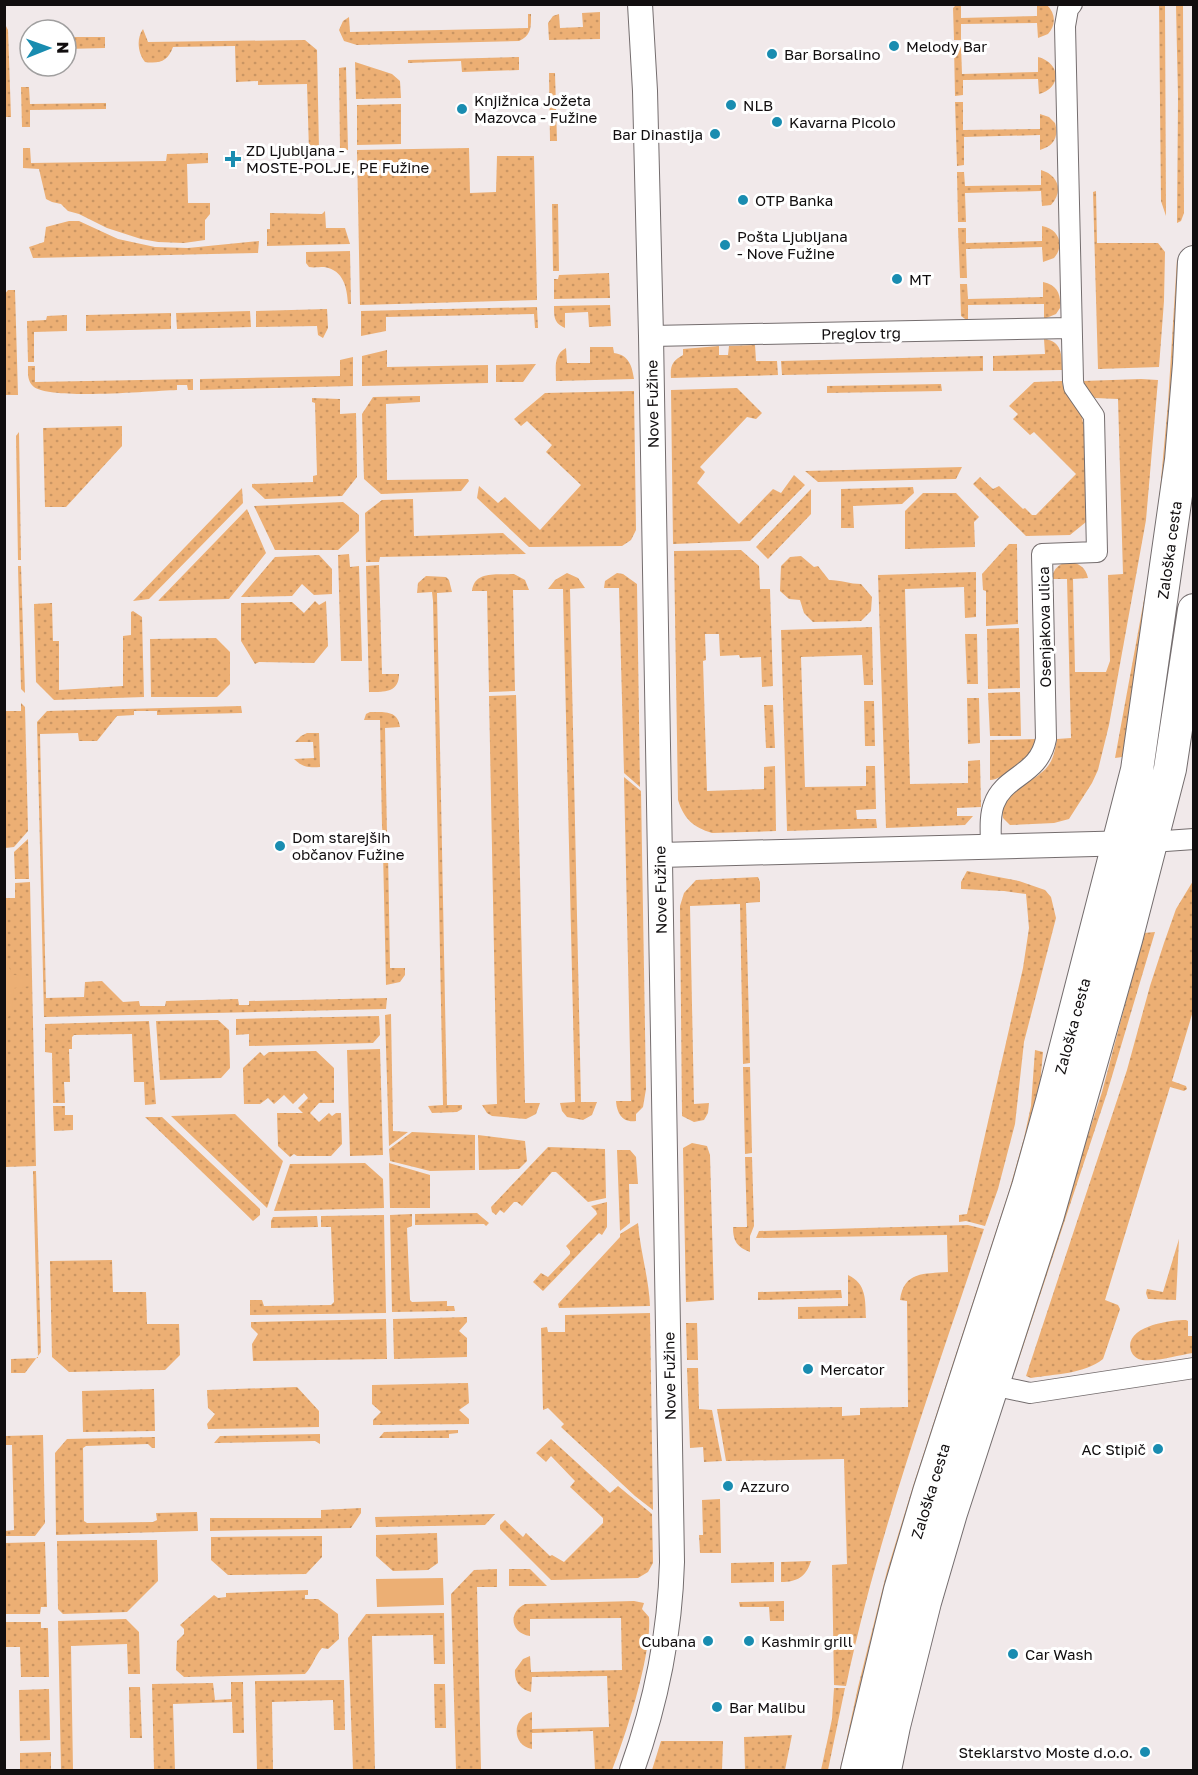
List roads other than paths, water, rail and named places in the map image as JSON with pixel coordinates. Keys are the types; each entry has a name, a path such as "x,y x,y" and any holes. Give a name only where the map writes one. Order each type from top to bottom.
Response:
{"main road":[{"name":"Zaloška cesta","path":"857,1770 900,1590 1028,1187 1137,770 1170,548 1183,439 1194,262"},
{"name":"Zaloška cesta","path":"885,1770 924,1602 1048,1215 1096,1049 1170,769 1194,610"}],"street":[{"name":"Nove Fužine","path":"632,1770 648,1720 662,1662 671,1592 672,1521 651,336 640,4"},
{"path":"1071,328 1065,26 1068,9 1072,4"},
{"name":"Preglov trg","path":"651,336 1071,328"},
{"name":"Osenjakova ulica","path":"992,846 991,816 994,802 1008,785 1035,765 1046,740 1042,554 1097,552 1094,416 1074,387 1071,328"},
{"path":"660,855 1194,839"},
{"path":"992,1385 1030,1393 1194,1368"}],"place":[{"name":"Melody Bar","path":"894,46"},
{"name":"Bar Borsalino","path":"772,54"},
{"name":"NLB","path":"731,105"},
{"name":"Knjižnica Jožeta Mazovca - Fužine","path":"462,109"},
{"name":"Kavarna Picolo","path":"777,122"},
{"name":"Bar Dinastija","path":"715,134"},
{"name":"ZD Ljubljana - MOSTE-POLJE, PE Fužine","path":"233,159"},
{"name":"OTP Banka","path":"743,200"},
{"name":"Pošta Ljubljana - Nove Fužine","path":"725,245"},
{"name":"MT","path":"897,279"},
{"name":"Dom starejših občanov Fužine","path":"280,846"},
{"name":"Mercator","path":"808,1369"},
{"name":"AC Stipič","path":"1158,1449"},
{"name":"Azzuro","path":"728,1486"},
{"name":"Cubana","path":"708,1641"},
{"name":"Kashmir grill","path":"749,1641"},
{"name":"Car Wash","path":"1013,1654"},
{"name":"Bar Malibu","path":"717,1707"},
{"name":"Steklarstvo Moste d.o.o.","path":"1145,1752"}]}
